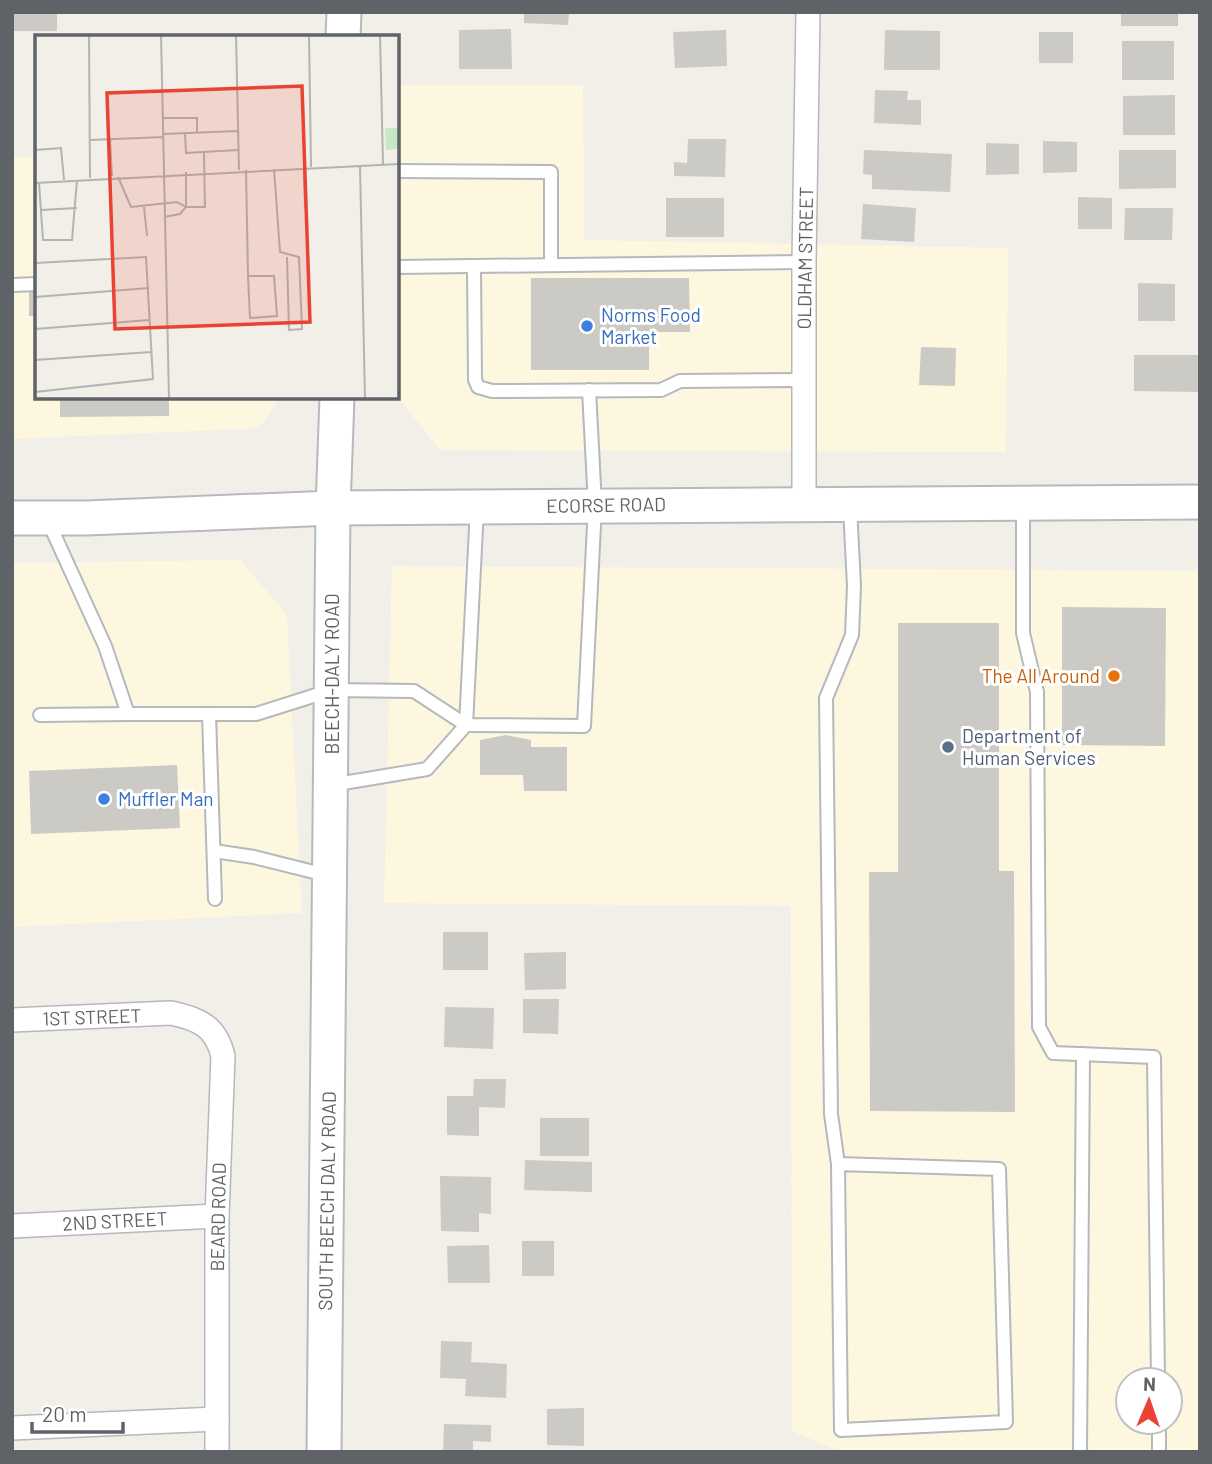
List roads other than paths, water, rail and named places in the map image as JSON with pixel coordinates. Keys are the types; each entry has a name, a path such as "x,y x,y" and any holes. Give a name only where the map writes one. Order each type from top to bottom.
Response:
{"main road":[{"path":"343,35 344,12"},
{"name":"BEECH-DALY ROAD","path":"329,950 337,399"},
{"name":"ECORSE ROAD","path":"12,518 477,506 1200,502"},
{"name":"SOUTH BEECH DALY ROAD","path":"324,1452 329,950"}],"street":[{"name":"OLDHAM STREET","path":"804,503 808,12"},
{"name":"1ST STREET","path":"12,1020 172,1013"},
{"name":"BEARD ROAD","path":"172,1013 190,1017 207,1027 219,1040 223,1056 217,1216 217,1452"},
{"name":"2ND STREET","path":"12,1226 217,1216"},
{"path":"12,1428 217,1419"}],"lane":[{"path":"399,171 551,172 551,265"},
{"path":"399,267 804,262"},
{"path":"474,268 475,380 478,387 492,391 661,390 680,382 804,380"},
{"path":"12,285 35,284"},
{"path":"40,715 256,714 332,690 414,691 466,725 584,726 595,505 589,390"},
{"path":"1023,502 1023,633 1037,692 1039,1027 1053,1053 1154,1057 1158,1366"},
{"path":"838,1164 999,1169 1006,1422 841,1430 838,1164 831,1114 826,698 852,635 854,586 850,503"},
{"path":"331,785 427,769 466,725 477,506"},
{"path":"47,518 105,646 128,714"},
{"path":"209,715 215,899"},
{"path":"214,851 254,857 330,876"},
{"path":"1080,1452 1083,1054"}],"place":[{"name":"Norms Food Market","path":"587,326"},
{"name":"The All Around","path":"1114,676"},
{"name":"Department of Human Services","path":"948,747"},
{"name":"Muffler Man","path":"104,799"}]}
